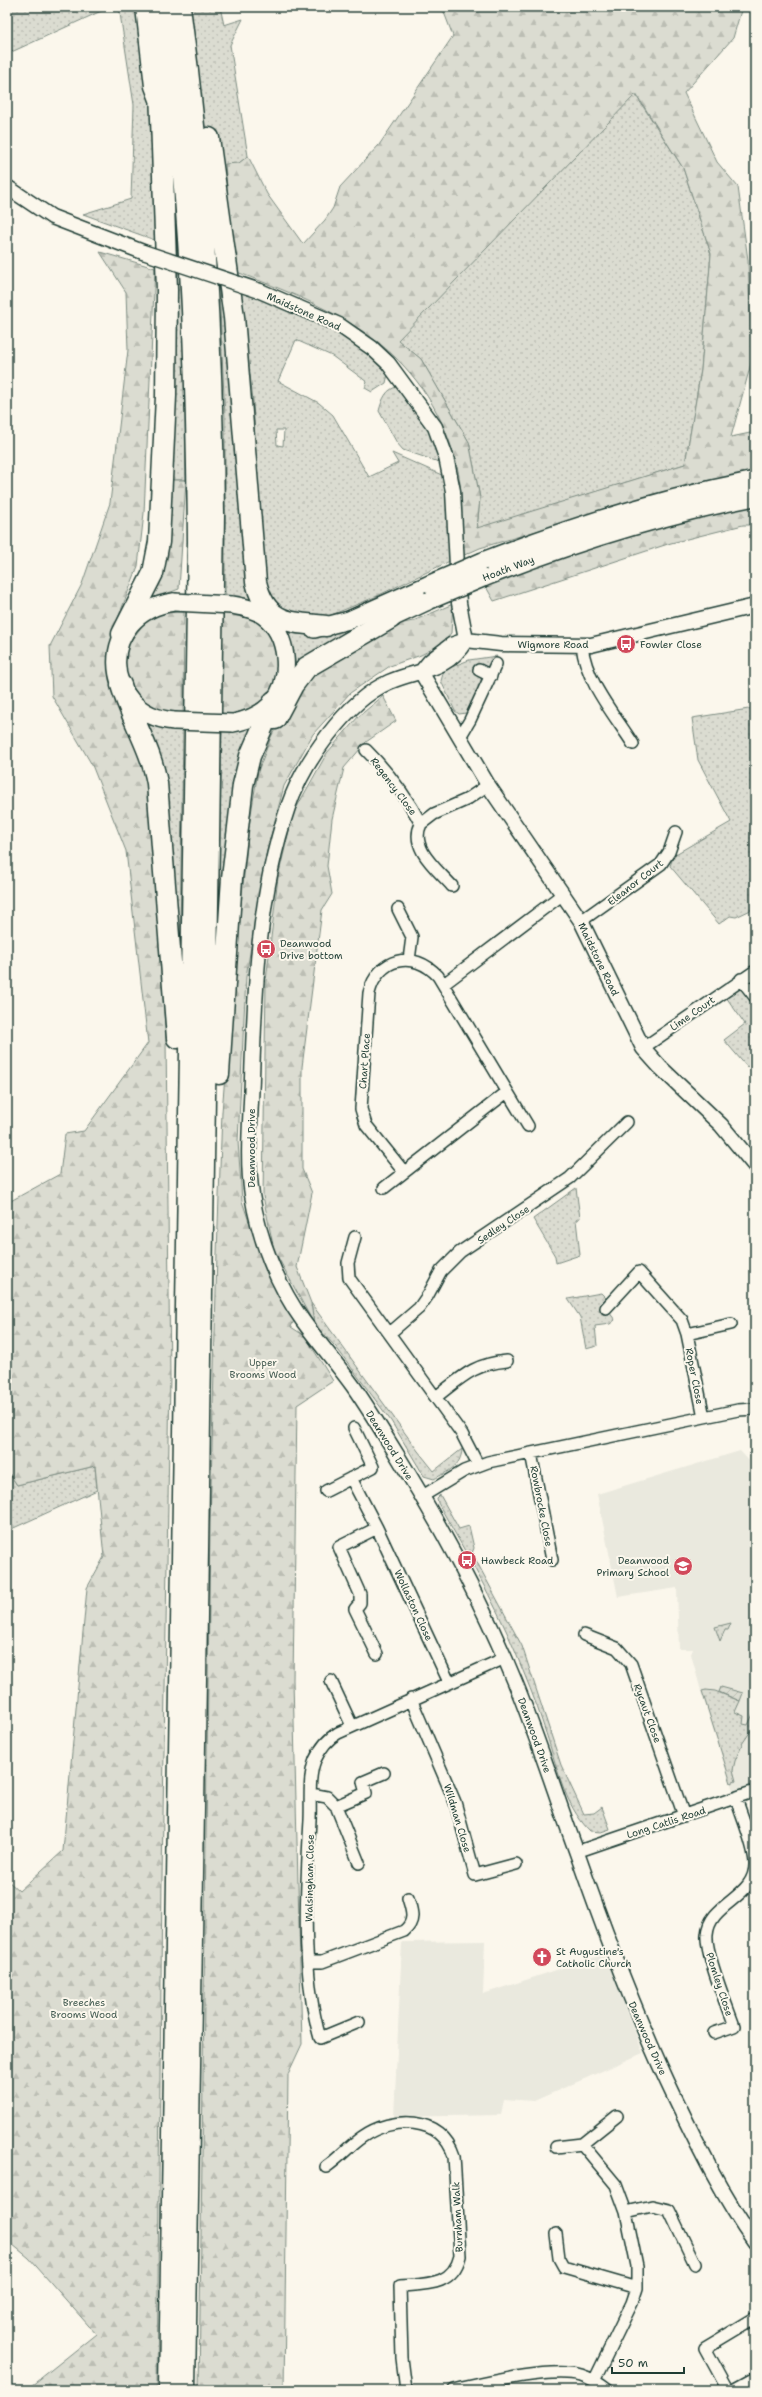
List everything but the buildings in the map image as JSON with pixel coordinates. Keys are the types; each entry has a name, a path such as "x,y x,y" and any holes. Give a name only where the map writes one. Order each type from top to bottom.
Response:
{"highway":[{"path":"146,7 155,86 160,102"},
{"path":"122,634 152,573 159,542 166,396 167,290 160,102 153,7"},
{"path":"161,7 183,175 192,306 197,424 198,541 168,2390"},
{"path":"180,7 198,152 211,341 214,442 185,2390"},
{"path":"188,67 203,106 234,317 254,566 259,594 267,609 277,617 290,622 326,626"},
{"path":"254,566 250,584 267,619"},
{"path":"238,826 257,757 299,674 307,667 391,618"},
{"path":"121,686 128,707 149,754 157,783 176,1016 180,1119 188,1147"},
{"path":"204,1189 216,1135 223,1001 238,826 246,770 278,693"}],"main road":[{"name":"Hoath Way","path":"121,686 129,699 142,711 163,720 234,723 252,718 278,693 293,669 306,658 428,601 483,570 564,530 626,510 680,496 755,480"},
{"name":"Hoath Way","path":"122,634 144,611 158,604 174,602 232,605 267,619 301,630 326,626 349,620 430,584 483,570 643,522 755,497"},
{"path":"267,619 285,652 278,693"},
{"path":"121,686 117,657 122,634"}],"street":[{"name":"Maidstone Road","path":"7,187 52,217 142,252 260,291 339,325 372,348 388,363 435,427 446,457 453,491 459,603 466,640"},
{"name":"Wigmore Road","path":"466,640 501,644 582,646 755,606"},
{"name":"Deanwood Drive","path":"466,640 458,653 437,668 421,672 381,687 349,713 316,752 301,777 288,806 265,902 256,961 250,1145 251,1194 269,1257 283,1289 301,1319 374,1418 421,1497 483,1611 505,1658 527,1714 630,1998 653,2052 714,2176 755,2242"},
{"path":"582,646 585,663 591,678 633,744"},
{"path":"460,737 496,664"},
{"path":"479,670 491,676"},
{"name":"Maidstone Road","path":"421,672 488,785 581,921 643,1048 660,1067 721,1125 755,1166"},
{"name":"Regency Close","path":"366,750 379,763 415,812 421,824"},
{"name":"Regency Close","path":"452,886 420,848 416,839 421,824 434,814 466,800 488,785"},
{"name":"Eleanor Court","path":"581,921 661,864 669,852 676,832"},
{"path":"444,984 563,894"},
{"path":"398,909 412,937 409,960 427,966 444,984 528,1126"},
{"name":"Chart Place","path":"404,1172 366,1124 362,1115 361,1103 371,985 385,967 397,961 409,960"},
{"name":"Lime Court","path":"643,1048 755,971"},
{"path":"742,979 755,997"},
{"path":"384,1188 507,1092"},
{"name":"Sedley Close","path":"390,1333 419,1308 428,1295 441,1270 450,1260 570,1178 627,1122"},
{"path":"355,1237 348,1263 348,1274 462,1434 478,1465"},
{"name":"Roper Close","path":"606,1308 638,1272 678,1313 687,1334 704,1417"},
{"name":"Roper Close","path":"687,1334 731,1324"},
{"path":"436,1397 473,1369 485,1364 507,1361"},
{"path":"421,1497 478,1465 738,1410 755,1409"},
{"path":"326,1490 373,1467 354,1428"},
{"name":"Rowbrocke Close","path":"531,1453 552,1560"},
{"name":"Wollaston Close","path":"351,1478 377,1528 449,1682"},
{"path":"376,1654 355,1609 360,1603 360,1594 339,1547 377,1528"},
{"name":"Rycaut Close","path":"584,1635 617,1648 631,1664 684,1816"},
{"name":"Walsingham Close","path":"359,2022 320,2038 312,2006 307,1910 313,1768 323,1746 332,1736 411,1699 505,1658"},
{"path":"331,1681 352,1726"},
{"name":"Wildman Close","path":"411,1699 455,1802 474,1875 516,1864"},
{"path":"336,1806 366,1793 363,1782 384,1773"},
{"name":"Long Catlis Road","path":"576,1852 755,1791"},
{"path":"311,1794 327,1797 336,1806 359,1863"},
{"name":"Plomley Close","path":"714,2032 734,2026 708,1947 708,1929 720,1908 746,1888 752,1876 755,1863 736,1798"},
{"path":"309,1962 322,1962 404,1931 411,1923 413,1914 408,1898"},
{"path":"556,2147 582,2144 617,2116"},
{"name":"Burnham Walk","path":"326,2167 362,2137 372,2131 397,2123 411,2122 430,2127 439,2132 451,2147 454,2156 460,2256 455,2269 444,2280 435,2284 400,2286 402,2358 406,2390"},
{"path":"582,2144 590,2155 610,2175 626,2212 637,2266 637,2288 628,2313 594,2381"},
{"path":"626,2212 652,2206 669,2210 695,2264"},
{"path":"556,2234 559,2258 564,2268 637,2288"},
{"path":"728,2390 705,2348 755,2318"},
{"path":"454,2390 555,2373 580,2375 594,2381 608,2390"},
{"path":"733,2390 755,2378"}],"shaded area":[{"name":"Deanwood Primary School","path":"740,1451 755,1467 755,1783 733,1791 701,1691 691,1654 693,1649 679,1649 677,1588 618,1597 597,1494"},
{"path":"485,1941 483,1994 605,1954 643,2053 534,2101 504,2099 501,2115 394,2117 402,1942"}],"green space":[{"path":"7,7 110,7 7,54"},
{"path":"119,7 220,7 224,25 243,19 230,45 248,156 239,163 234,271 254,604 240,596 225,597 225,418 218,265 178,249 184,348 186,480 171,480 174,247 83,214 131,199 134,105"},
{"path":"442,7 742,7 733,38 684,93 717,162 738,187 748,260 752,360 731,437 755,432 755,474 695,484 480,548 462,556 462,509 459,473 441,422 422,389 399,361 371,337 341,318 272,285 234,271 225,164 239,163 248,156 267,194 303,244 325,220 333,208 340,187 379,145 453,36","holes":["636,94 683,168 711,254 701,370 685,464 477,528 480,498 469,442 421,359 398,340"]},
{"path":"635,94 683,168 711,254 701,370 685,464 477,529 480,498 469,442 421,359 397,340"},
{"name":"Breeches Brooms Wood","path":"100,252 155,268 144,513 138,566 112,634 109,680 146,763 166,1040 170,1376 162,1877 157,2390 26,2390 96,2334 29,2258 7,2240 7,1880 19,1891 63,1851 87,1588 104,1557 95,1466 17,1485 7,1470 7,1203 60,1174 65,1134 84,1131 148,1043 126,851 92,765 52,696 50,646 82,584 110,503 128,350 126,292"},
{"path":"240,291 335,328 382,366 388,374 386,383 372,392 365,388 367,382 332,356 296,340 278,381 319,403 333,415 369,477 398,463 392,453 444,476 446,482 452,560 375,597 324,618 289,619 262,589 253,400","holes":["276,430 284,430 283,446 277,445"]},
{"path":"398,387 427,426 442,463 403,450 397,443 379,411 385,395 390,390"},
{"path":"171,480 186,480 179,589 150,600"},
{"path":"755,505 755,525 743,525 671,543 494,601 485,585 585,549 618,539 686,520"},
{"name":"Upper Brooms Wood","path":"453,604 451,633 448,637 440,645 421,655 390,666 350,693 313,734 284,786 266,855 246,977 238,1141 242,1201 262,1260 295,1318 291,1327 305,1336 333,1381 297,1405 293,1680 302,2044 288,2074 284,2390 199,2390 210,1525 217,1253 222,1112 249,826 258,771 271,737 299,683 399,624 413,621"},
{"path":"184,612 183,715 154,711 129,687 123,665 127,646 145,622 161,613"},
{"path":"223,612 245,616 259,622 270,632 277,647 279,679 267,696 256,706 242,713 220,716"},
{"path":"343,630 345,636 315,650 295,663 294,651 288,633 310,635"},
{"path":"497,656 487,668 478,665 474,673 481,678 479,692 466,713 459,714 455,711 441,681 444,670 469,660"},
{"path":"383,696 396,721 366,742 344,768 332,819 327,866 332,894 322,910 302,1067 302,1169 312,1193 297,1267 311,1303 314,1324 274,1250 263,1196 266,981 278,877 293,814 327,753 358,717"},
{"path":"755,708 755,908 736,917 730,916 719,924 670,866 674,855 731,822 698,760 692,718"},
{"path":"139,720 160,728 183,729 179,1008"},
{"path":"262,723 217,984 222,730"},
{"path":"737,989 743,990 755,1007 755,1061 747,1067 724,1040 745,1024 726,997"},
{"path":"576,1188 580,1218 576,1220 580,1255 556,1263 555,1256 533,1219"},
{"path":"601,1293 606,1298 600,1305 606,1308 615,1320 610,1324 595,1326 597,1346 586,1349 580,1317 568,1299"},
{"path":"311,1303 434,1471 462,1449 459,1460 453,1468 434,1479 424,1476 391,1421 336,1347 314,1324"},
{"path":"95,1466 97,1490 7,1531 7,1470 17,1485"},
{"path":"440,1495 459,1529 469,1526 474,1548 472,1553 522,1646 561,1765 584,1814 594,1813 602,1807 610,1829 601,1832 590,1831 573,1809 561,1782 538,1708 507,1632 489,1594 438,1503 437,1498"},
{"path":"731,1623 728,1630 725,1630 720,1641 715,1627"},
{"path":"721,1687 743,1693 740,1701 719,1692"},
{"path":"702,1691 715,1691 740,1701 735,1712 744,1716 743,1724 748,1725 755,1710 755,1725 742,1744 733,1770 736,1781 731,1783"}],"place":[{"name":"Fowler Close","path":"626,644"},
{"name":"Deanwood Drive bottom","path":"266,949"},
{"name":"Hawbeck Road","path":"467,1560"},
{"name":"Deanwood Primary School","path":"683,1566"},
{"name":"St Augustine's Catholic Church","path":"542,1957"}]}
